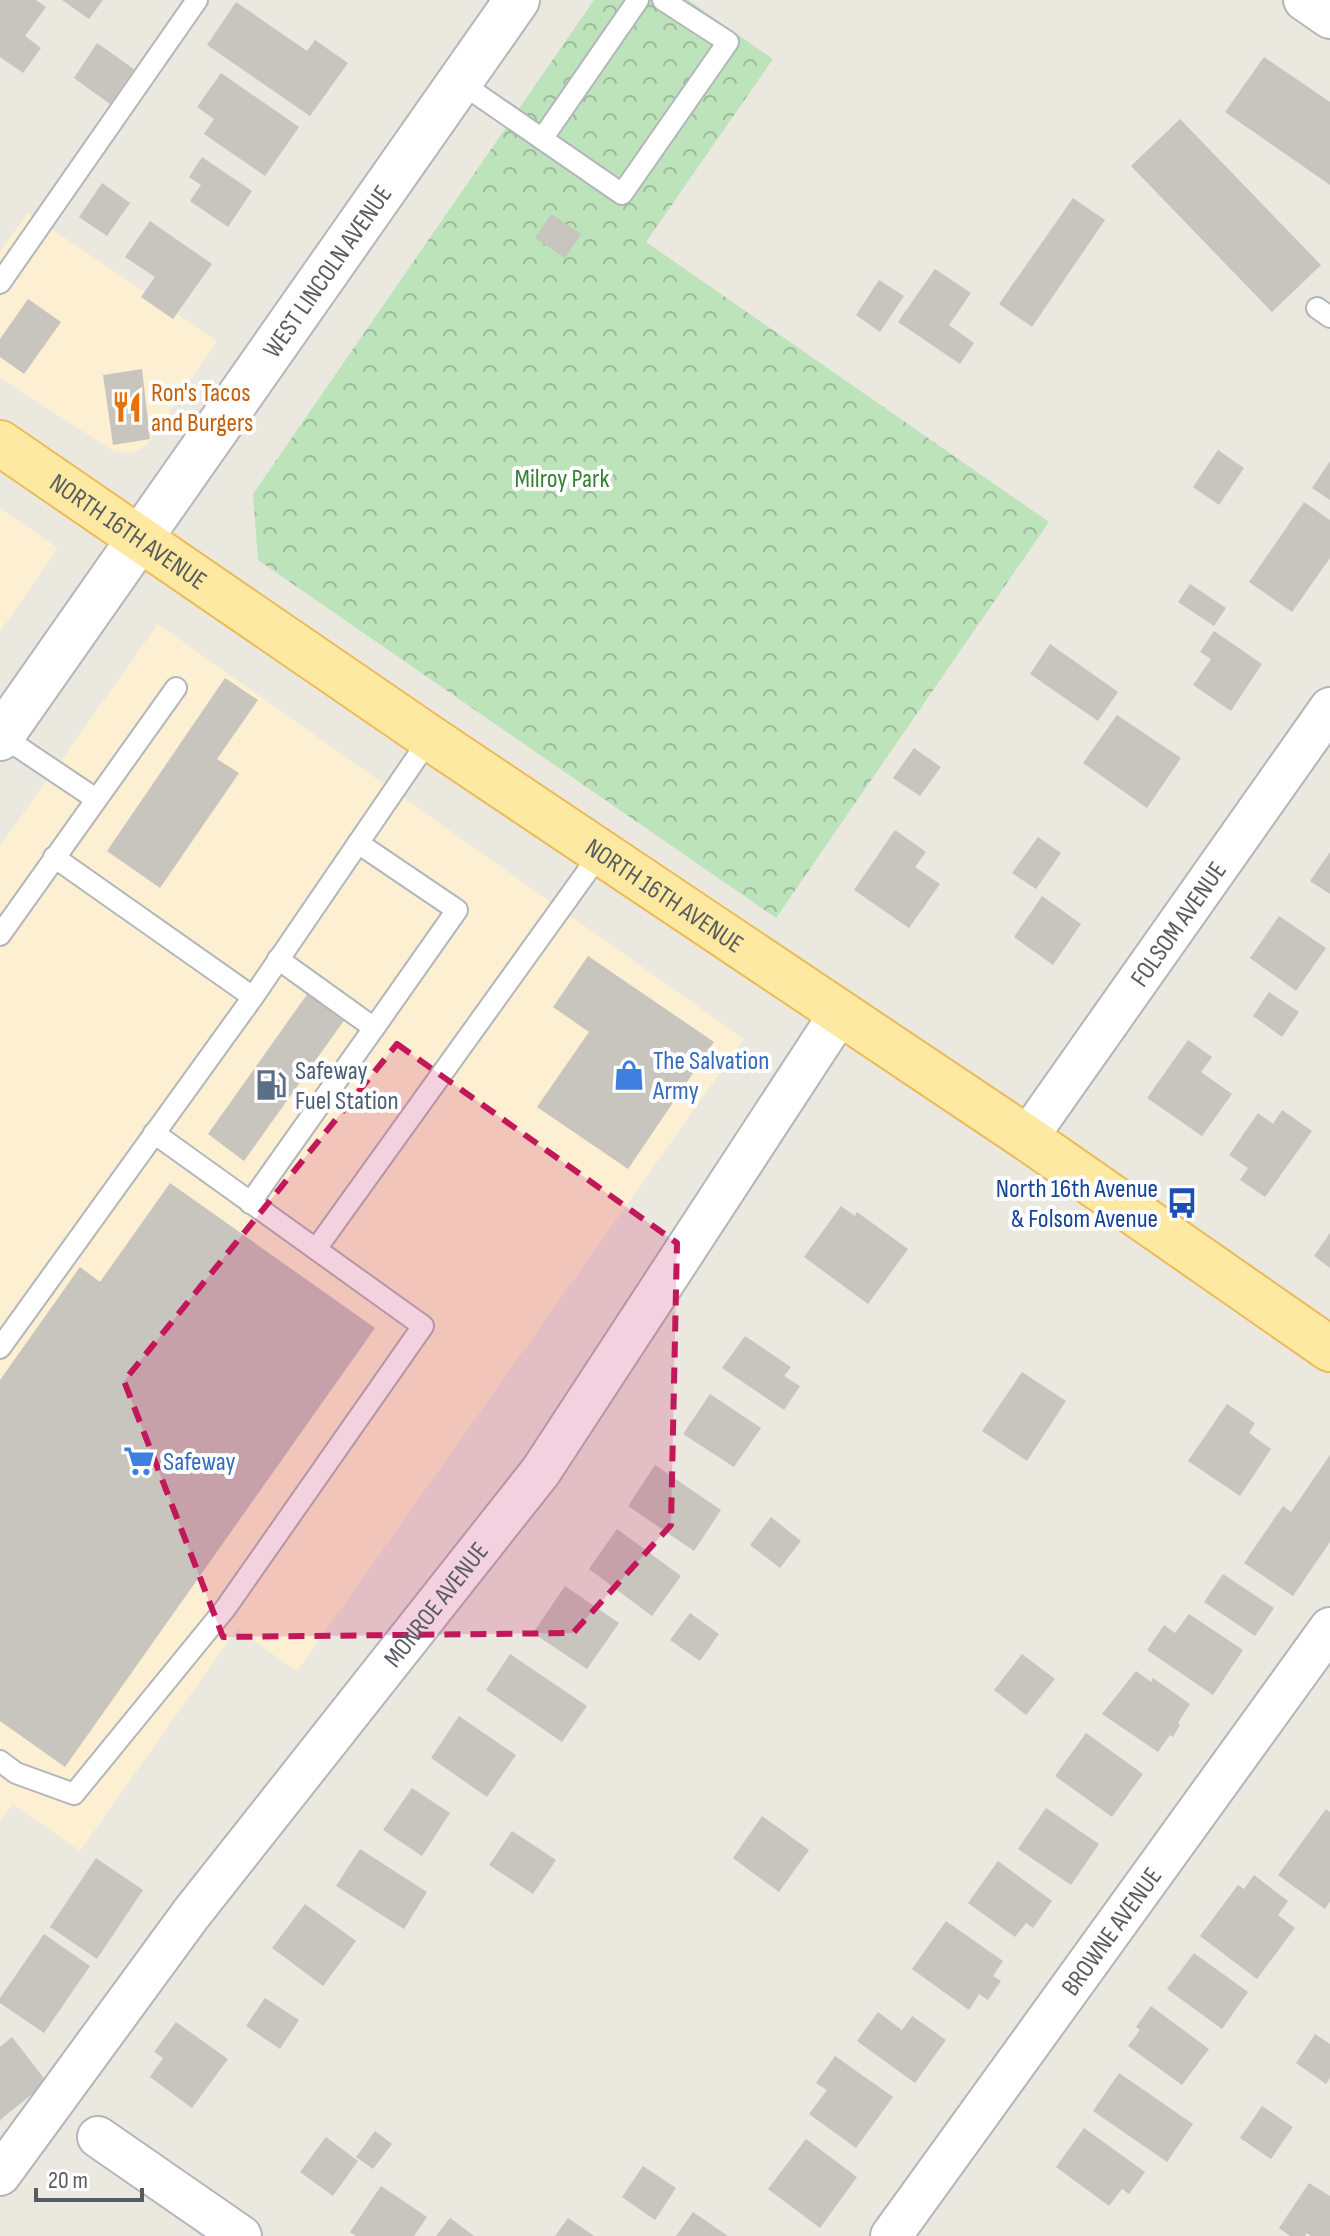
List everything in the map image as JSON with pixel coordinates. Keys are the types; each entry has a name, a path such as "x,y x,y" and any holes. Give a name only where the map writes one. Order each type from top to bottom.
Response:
{"main road":[{"name":"WEST LINCOLN AVENUE","path":"1,737 517,0"},
{"name":"NORTH 16TH AVENUE","path":"0,443 430,738 1027,1138 1330,1349"}],"street":[{"path":"1304,0 1330,18"},
{"name":"FOLSOM AVENUE","path":"1027,1138 1330,708"},
{"name":"MONROE AVENUE","path":"0,2175 191,1914 541,1471 840,1013"},
{"name":"BROWNE AVENUE","path":"891,2236 1330,1628"},
{"path":"98,2137 241,2236"}],"lane":[{"path":"0,283 197,0"},
{"path":"542,139 638,0"},
{"path":"461,83 622,194 728,42 663,0"},
{"path":"0,935 176,688"},
{"path":"1,737 96,799"},
{"path":"0,1348 253,997 430,738"},
{"path":"250,1203 457,910 358,843"},
{"path":"316,1249 602,851"},
{"path":"54,857 253,997"},
{"path":"278,959 374,1028"},
{"path":"0,1761 16,1773 74,1794 225,1609 423,1326 154,1133"}],"highlighted area":[{"path":"397,1044 677,1243 671,1525 573,1633 223,1637 124,1381"}],"shaded area":[{"path":"28,213 217,341 146,446 132,453 115,452 0,378 0,251"},
{"path":"0,508 58,548 0,632"},
{"path":"158,624 744,1039 297,1671 237,1629 80,1851 13,1804 0,1822 0,846"}],"green space":[{"name":"Milroy Park","path":"594,0 688,0 773,59 646,242 1049,522 776,918 258,560 253,494"}],"building":[{"path":"0,0 36,0 46,7 25,36 41,48 23,73 0,57"},
{"path":"62,0 103,0 89,19"},
{"path":"236,2 307,51 315,40 348,63 310,116 207,45"},
{"path":"97,43 134,69 110,104 74,78"},
{"path":"1264,57 1330,102 1330,185 1225,112"},
{"path":"221,73 299,127 265,176 204,134 214,119 197,107"},
{"path":"1180,119 1321,265 1272,312 1131,166"},
{"path":"202,157 252,191 228,227 190,201 201,185 189,177"},
{"path":"102,183 130,203 107,236 79,217"},
{"path":"1073,198 1105,220 1032,327 999,304"},
{"path":"551,214 581,234 565,258 535,238"},
{"path":"150,221 212,264 173,319 141,297 155,277 125,257"},
{"path":"935,269 971,293 949,325 974,343 960,364 898,322"},
{"path":"879,280 904,296 880,332 856,315"},
{"path":"28,299 61,322 24,374 0,357 0,339"},
{"name":"Ron's Tacos and Burgers","path":"142,369 150,439 113,445 103,375"},
{"path":"1218,450 1244,468 1219,505 1193,487"},
{"path":"1330,461 1330,500 1312,488"},
{"path":"1304,502 1330,520 1330,558 1292,612 1249,582"},
{"path":"1190,584 1226,608 1214,626 1178,602"},
{"path":"1214,631 1262,664 1231,711 1193,685 1211,659 1200,652"},
{"path":"1050,644 1118,692 1098,721 1030,674"},
{"path":"225,678 258,700 217,759 239,773 160,888 107,851"},
{"path":"1117,715 1181,758 1147,808 1083,763"},
{"path":"914,748 941,767 920,796 893,778"},
{"path":"895,830 926,852 915,867 940,884 909,928 854,890"},
{"path":"1038,837 1061,853 1036,889 1012,873"},
{"path":"1330,852 1330,894 1310,881"},
{"path":"1042,896 1081,924 1053,965 1014,937"},
{"path":"1279,916 1326,948 1296,991 1250,958"},
{"path":"588,956 714,1042 628,1169 537,1107 589,1032 553,1007"},
{"path":"1269,992 1299,1012 1282,1037 1253,1016"},
{"path":"308,993 345,1019 244,1161 208,1134"},
{"path":"1188,1040 1212,1057 1201,1072 1232,1094 1202,1136 1147,1098"},
{"path":"1282,1110 1312,1131 1265,1197 1240,1180 1248,1168 1229,1155 1258,1113 1273,1124"},
{"path":"170,1183 375,1328 65,1767 0,1721 0,1380 80,1267 100,1282"},
{"path":"841,1206 855,1216 857,1212 908,1249 868,1304 804,1257"},
{"path":"1330,1233 1330,1268 1314,1256"},
{"path":"745,1336 791,1367 784,1376 800,1386 784,1410 722,1368"},
{"path":"1022,1372 1066,1401 1027,1461 982,1431"},
{"path":"710,1394 761,1428 734,1467 683,1434"},
{"path":"1227,1404 1255,1423 1249,1433 1271,1449 1240,1496 1188,1461"},
{"path":"1330,1455 1330,1542 1293,1596 1244,1563 1283,1506 1291,1512"},
{"path":"655,1465 721,1510 694,1551 628,1506"},
{"path":"771,1517 801,1541 780,1568 750,1545"},
{"path":"617,1529 681,1576 652,1616 589,1569"},
{"path":"1223,1574 1274,1608 1255,1636 1204,1602"},
{"path":"565,1586 619,1623 587,1669 533,1633"},
{"path":"690,1613 719,1634 700,1661 670,1640"},
{"path":"1189,1614 1243,1650 1213,1695 1147,1650 1164,1625 1175,1633"},
{"path":"510,1654 587,1706 562,1742 486,1690"},
{"path":"1022,1654 1055,1679 1026,1715 994,1690"},
{"path":"1136,1671 1151,1682 1153,1678 1190,1704 1173,1737 1170,1735 1158,1752 1102,1714"},
{"path":"459,1716 516,1755 487,1797 431,1758"},
{"path":"1086,1733 1143,1774 1112,1817 1055,1776"},
{"path":"412,1788 450,1813 422,1856 383,1830"},
{"path":"1046,1808 1099,1844 1071,1885 1018,1849"},
{"path":"1326,1809 1330,1812 1330,1901 1325,1909 1278,1875"},
{"path":"762,1816 809,1850 779,1892 733,1858"},
{"path":"512,1831 556,1860 533,1894 489,1865"},
{"path":"360,1849 427,1892 404,1929 336,1886"},
{"path":"96,1858 143,1890 97,1959 50,1927"},
{"path":"998,1861 1052,1901 1033,1928 1026,1923 1015,1937 968,1903"},
{"path":"1254,1875 1288,1901 1278,1915 1295,1928 1257,1979 1200,1936 1238,1885 1244,1889"},
{"path":"305,1904 356,1941 323,1986 272,1948"},
{"path":"946,1921 1003,1961 993,1976 1001,1981 988,2000 979,1994 969,2010 912,1969"},
{"path":"44,1934 90,1966 44,2033 0,2003 0,1998"},
{"path":"1194,1953 1248,1992 1222,2029 1167,1989"},
{"path":"265,1998 299,2020 280,2049 246,2026"},
{"path":"1151,2006 1209,2049 1182,2085 1128,2046 1140,2030 1136,2027"},
{"path":"878,2012 902,2030 912,2016 946,2040 915,2083 857,2041"},
{"path":"176,2022 228,2059 192,2108 150,2077 163,2058 154,2052"},
{"path":"1315,2034 1330,2044 1330,2078 1326,2084 1296,2063"},
{"path":"12,2037 47,2082 0,2120 0,2047"},
{"path":"835,2056 893,2097 856,2148 809,2114 827,2090 816,2083"},
{"path":"1119,2073 1193,2124 1167,2162 1093,2111"},
{"path":"1262,2106 1293,2127 1271,2159 1240,2138"},
{"path":"1084,2128 1145,2172 1129,2194 1122,2189 1109,2206 1056,2167"},
{"path":"375,2131 392,2144 373,2169 356,2157"},
{"path":"326,2137 358,2161 333,2196 300,2172"},
{"path":"806,2139 857,2177 820,2228 768,2189"},
{"path":"643,2166 676,2188 655,2220 622,2197"},
{"path":"1309,2183 1330,2196 1330,2236 1311,2236 1307,2233 1305,2236 1290,2236 1279,2228"},
{"path":"381,2186 427,2217 414,2236 356,2236 350,2232"},
{"path":"693,2212 728,2236 676,2236"},
{"path":"450,2218 474,2236 436,2236"},
{"path":"568,2218 594,2236 555,2236"}],"place":[{"name":"Ron's Tacos and Burgers","path":"127,407"},
{"name":"The Salvation Army","path":"629,1075"},
{"name":"Safeway Fuel Station","path":"271,1085"},
{"name":"North 16th Avenue & Folsom Avenue","path":"1182,1203"},
{"name":"Safeway","path":"139,1461"}]}
